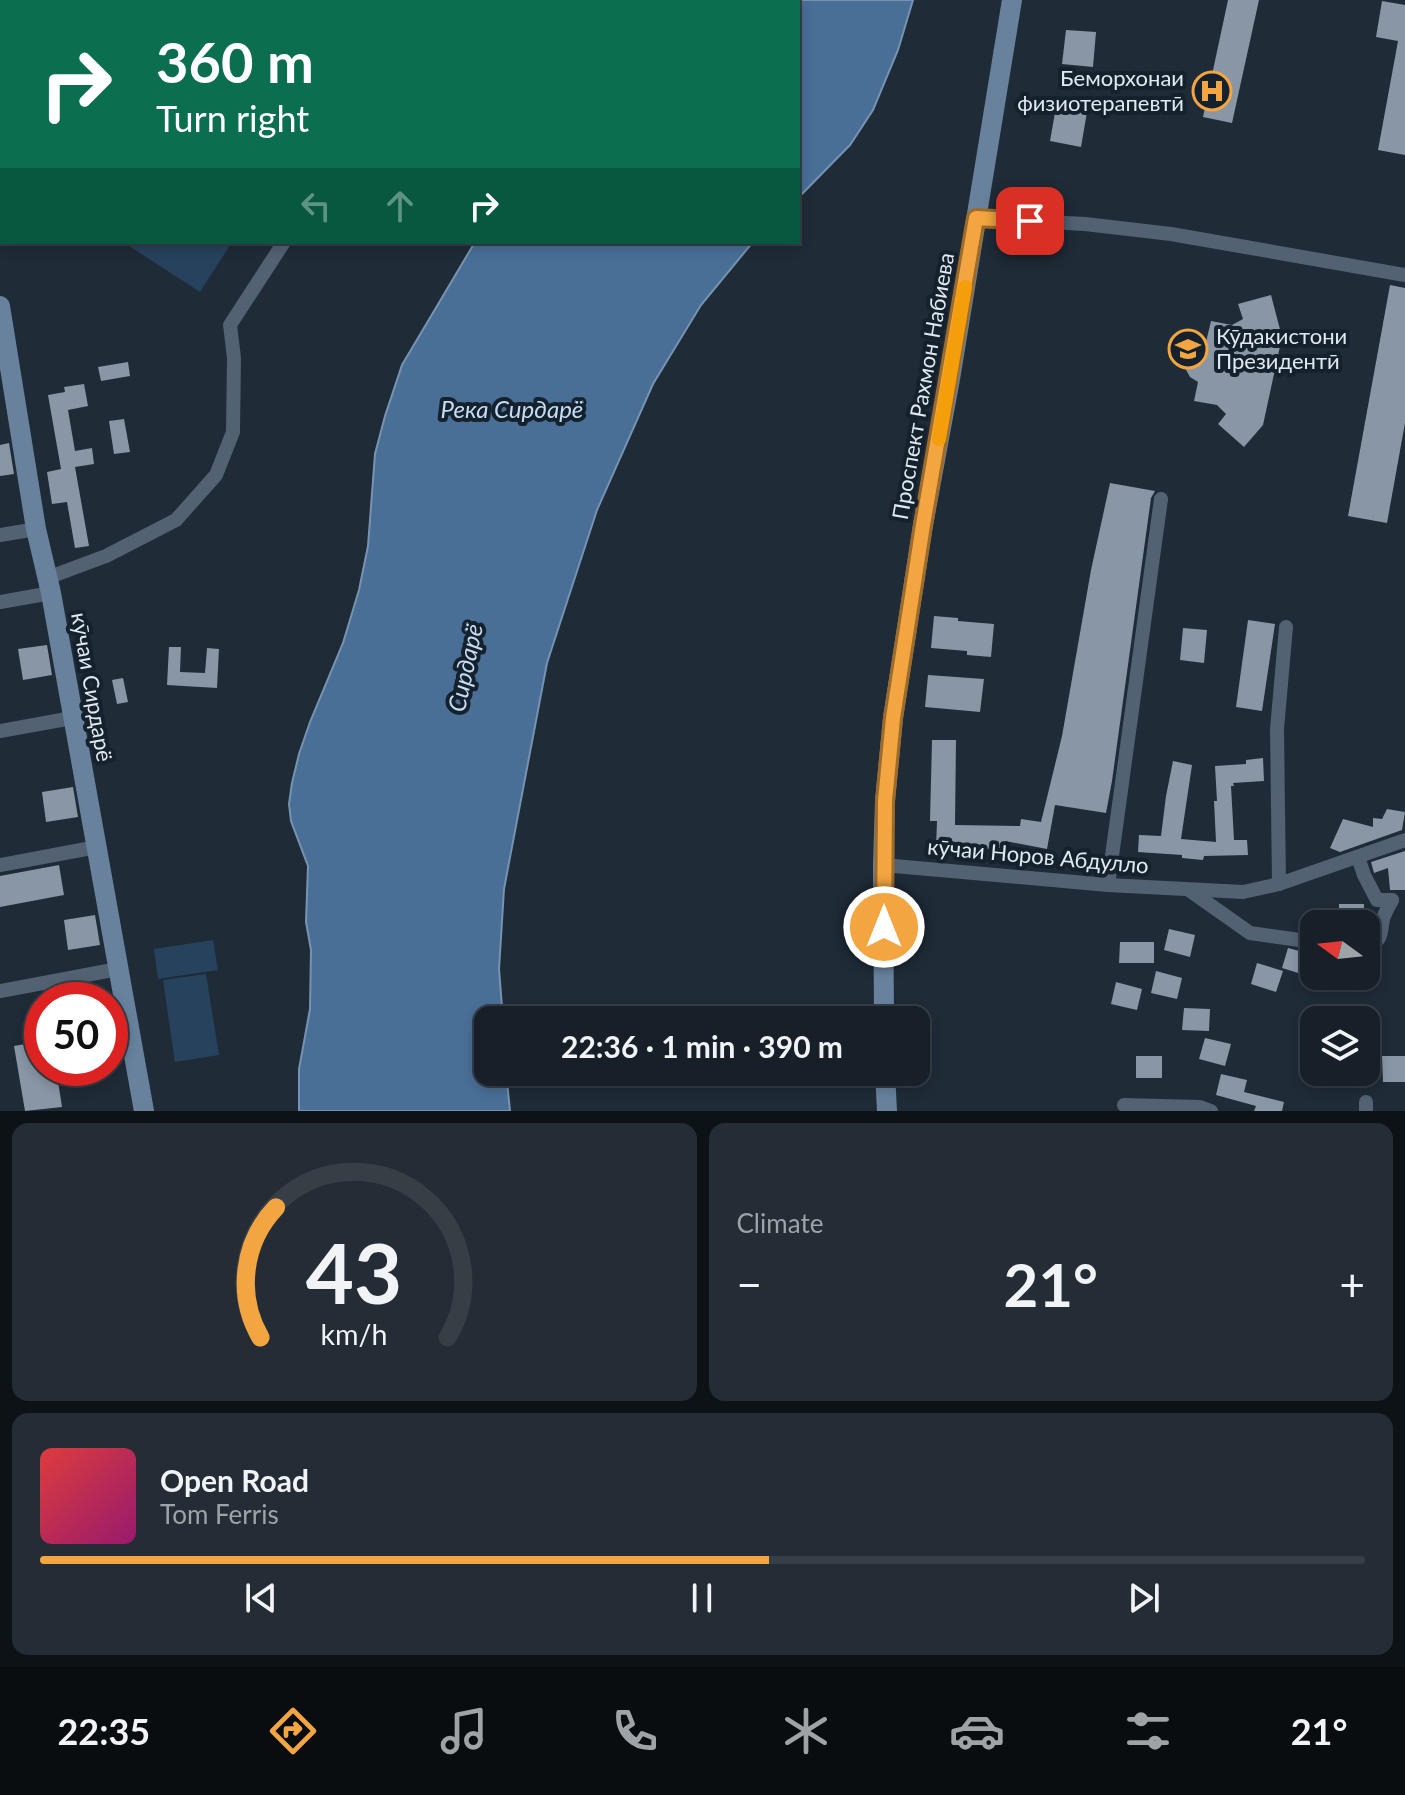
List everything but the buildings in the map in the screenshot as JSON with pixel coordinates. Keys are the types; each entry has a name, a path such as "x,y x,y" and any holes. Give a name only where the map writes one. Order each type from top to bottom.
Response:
{"main road":[{"name":"Проспект Рахмон Набиева","path":"875,1006 873,859 883,719 1001,0"},
{"name":"Проспект Рахмон Набиева","path":"884,1006 885,801 893,718 1012,0"},
{"name":"кӯчаи Сирдарё","path":"0,306 7,396 49,586 144,1111"},
{"path":"876,1086 877,1111"},
{"path":"886,1086 887,1111"}],"street":[{"path":"976,218 1085,224 1171,234 1405,275"},
{"path":"0,602 49,586 176,520 216,475 233,432 234,358 230,325 283,244"},
{"path":"1108,885 1161,499"},
{"path":"0,535 36,529"},
{"path":"1279,884 1277,729 1286,627"},
{"path":"0,731 72,718"},
{"name":"кӯчаи Норов Абдулло","path":"883,865 1108,885 1243,892 1279,884 1405,840"},
{"path":"0,865 97,847"},
{"path":"1358,857 1377,900 1392,900 1383,916 1380,938"},
{"path":"1189,890 1250,933 1300,940"},
{"path":"0,991 118,969"},
{"path":"1124,1105 1200,1107 1211,1111"}],"shaded area":[{"path":"126,244 231,244 200,292"},
{"path":"213,940 218,970 158,979 154,949"},
{"path":"206,974 219,1055 175,1062 163,980"}],"water":[{"path":"800,0 913,0 898,50 873,110 850,145 800,196"},
{"name":"Река Сирдарё","path":"474,244 751,244 701,305 653,384 597,510 547,663 504,889 499,969 502,1006 474,1006 474,1086 507,1086 510,1111 299,1111 299,1069 310,1009 311,950 306,922 308,866 291,821 289,804 299,754 343,643 359,590 368,546 375,454 402,365"}],"slow traffic":[{"path":"939,439 965,287"}],"place":[{"name":"Беморхонаи физиотерапевтӣ","path":"1212,91"},
{"name":"Кӯдакистони Президентӣ","path":"1188,349"}],"route":[{"path":"884,927 885,801 893,718 976,218 1030,221"}],"water label":[{"name":"Сирдарё","path":"466,668"}]}
